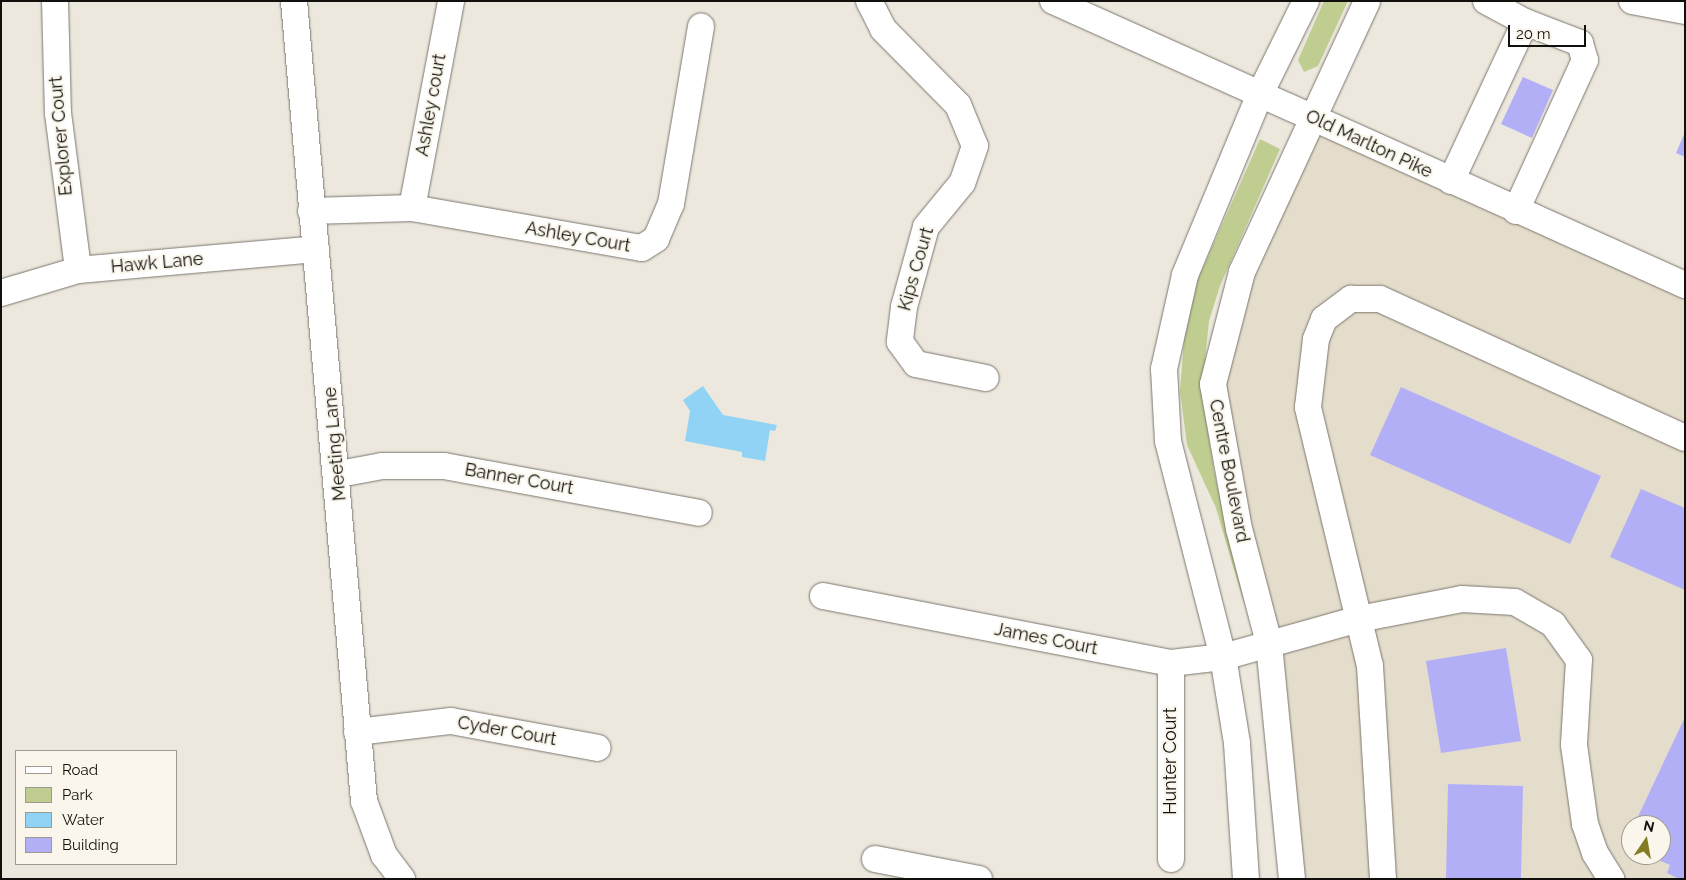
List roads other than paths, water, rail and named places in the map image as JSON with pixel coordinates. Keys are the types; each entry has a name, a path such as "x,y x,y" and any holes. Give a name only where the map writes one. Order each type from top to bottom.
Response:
{"street":[{"name":"Explorer Court","path":"55,1 54,53 63,170 78,270"},
{"name":"Meeting Lane","path":"294,1 312,211 339,474 357,732 371,828 402,879"},
{"name":"Ashley court","path":"412,208 450,1"},
{"name":"Kips Court","path":"869,1 883,29 958,105 970,125 975,146 962,183 926,226 904,307 900,342 916,364 986,378"},
{"name":"Old Marlton Pike","path":"1053,1 1516,212 1685,285"},
{"path":"1246,879 1237,743 1223,657 1168,441 1164,369 1185,275 1260,94 1306,1"},
{"name":"Centre Boulevard","path":"1292,879 1269,643 1239,529 1213,384 1242,272 1310,117 1367,1"},
{"path":"1486,1 1525,22 1580,44 1585,60 1516,212"},
{"path":"1632,1 1645,7 1685,11"},
{"path":"1451,181 1525,22"},
{"name":"Ashley Court","path":"312,211 412,208 624,248 642,248 656,239 674,190 700,27"},
{"name":"Hawk Lane","path":"1,293 78,270 316,249"},
{"path":"1384,879 1370,666 1308,407 1318,330 1339,305 1359,298 1380,299 1685,438"},
{"name":"Banner Court","path":"339,474 382,466 444,466 699,513"},
{"name":"James Court","path":"823,596 1171,663 1223,657 1359,619 1488,598 1523,606 1560,631 1579,660 1574,745 1586,824 1595,854 1612,879"},
{"name":"Hunter Court","path":"1171,663 1171,859"},
{"name":"Cyder Court","path":"357,732 450,721 598,748"},
{"path":"875,859 979,879"}],"water":[{"path":"703,386 723,415 777,425 775,431 770,430 765,461 742,457 742,452 685,441 690,411 683,400"}]}
